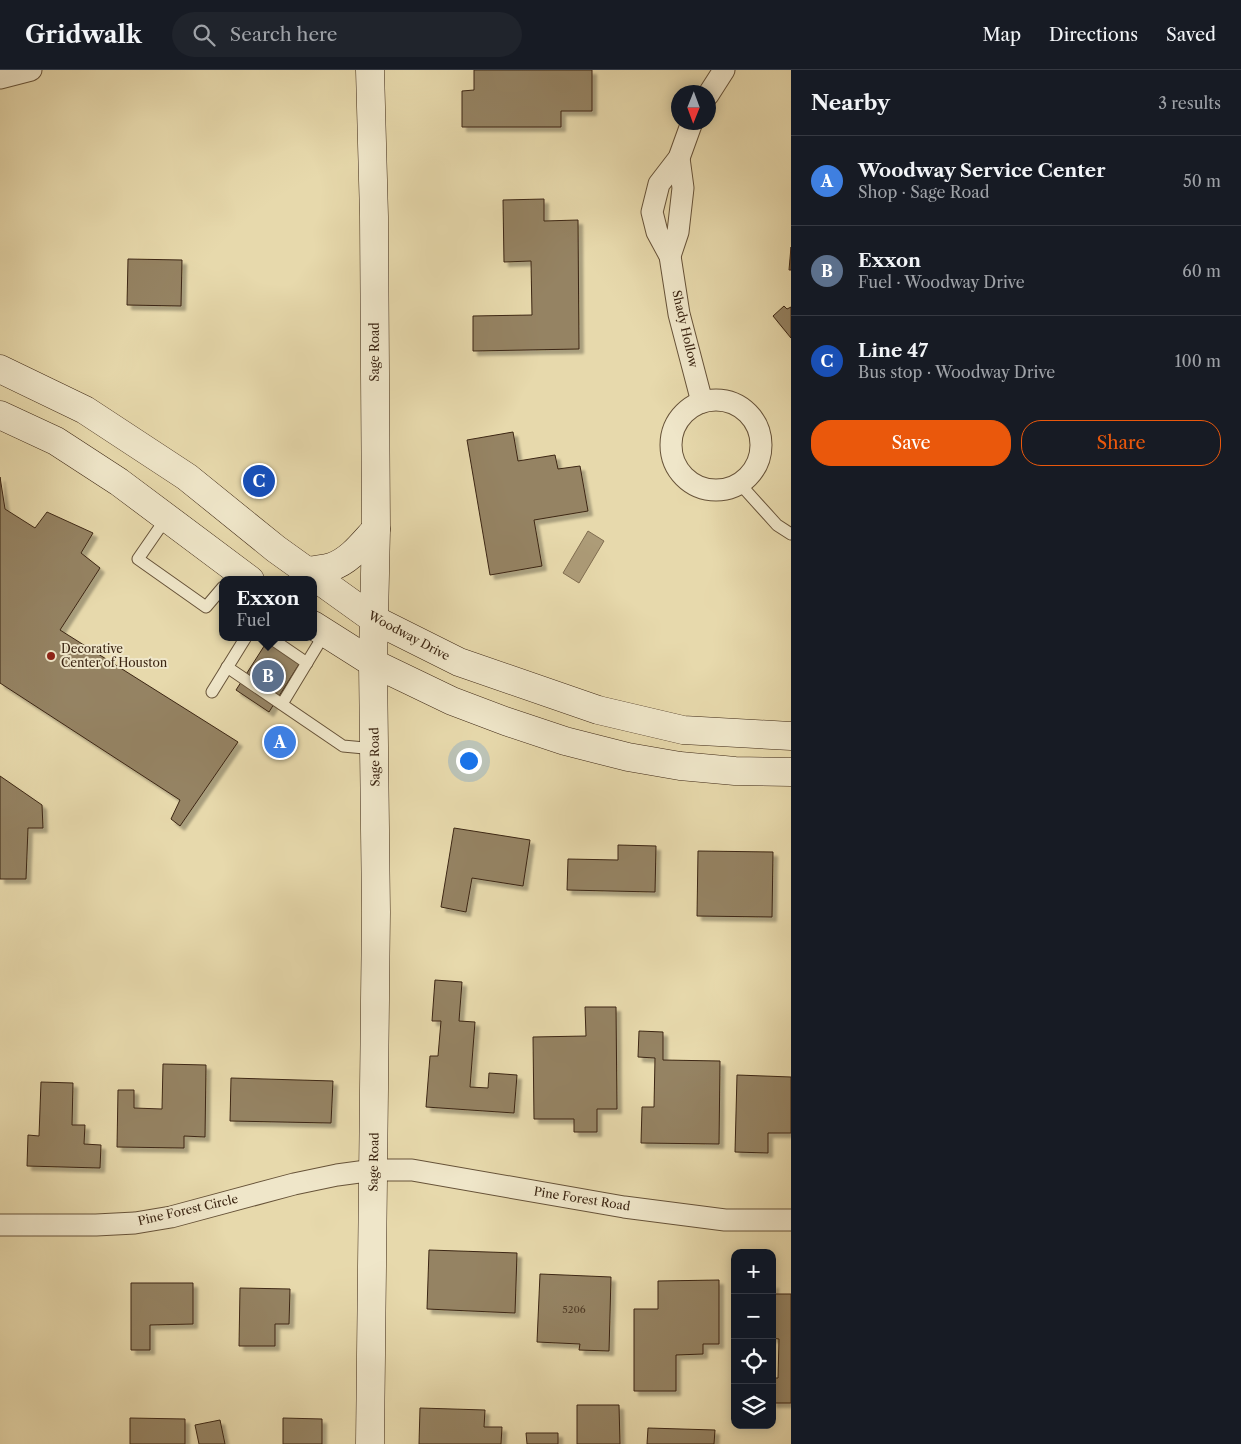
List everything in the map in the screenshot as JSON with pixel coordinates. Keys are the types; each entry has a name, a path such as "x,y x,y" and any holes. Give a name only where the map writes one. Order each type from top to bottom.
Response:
{"main road":[{"name":"Sage Road","path":"370,70 374,216 376,529 374,620 376,912 370,1444"},
{"name":"Woodway Drive","path":"0,369 85,410 187,477 276,549 314,576"},
{"path":"0,415 56,441 120,482 167,517 231,576"},
{"path":"307,571 340,563 376,529"},
{"name":"Woodway Drive","path":"317,578 374,620 459,662 598,710 683,730 791,736"},
{"path":"319,629 374,663 452,701 566,741 628,757 680,766 735,771 791,772"},
{"path":"680,766 683,730"}],"street":[{"path":"714,85 724,70"},
{"path":"0,78 28,71"},
{"name":"Shady Hollow","path":"689,130 679,158 659,184 652,212 657,232 670,256 679,314 702,402"},
{"name":"Shady Hollow","path":"670,256 678,232 683,188 679,158"},
{"path":"716,399 737,405 754,419 760,432 762,447 759,461 751,474 740,484 725,489 710,490 695,485 683,476 675,464 671,449 672,434 678,420 689,409 702,402 716,399"},
{"name":"Pine Forest Road","path":"374,1170 412,1170 624,1206 725,1220 791,1220"},
{"name":"Pine Forest Circle","path":"0,1225 135,1223 171,1217 294,1184 374,1170"}],"lane":[{"path":"740,484 777,525 791,534"},
{"path":"167,517 138,559 206,607 219,594"},
{"path":"212,692 243,641"},
{"path":"276,641 306,663"},
{"path":"282,704 306,663 314,641"},
{"path":"227,667 343,746 375,749"}],"shaded area":[{"path":"588,531 604,541 579,583 563,573"}],"building":[{"path":"474,70 592,70 592,111 561,111 561,127 462,127 462,91 474,90"},
{"path":"544,199 544,221 578,220 579,349 473,351 473,316 532,315 531,261 504,262 503,200"},
{"path":"791,247 791,270 789,270"},
{"path":"128,259 182,260 181,306 127,305"},
{"path":"784,306 787,309 791,307 791,338 773,316"},
{"path":"513,432 518,461 555,455 558,469 580,466 588,511 534,520 542,566 490,575 467,440"},
{"name":"Decorative Center of Houston","path":"0,477 5,509 35,528 47,512 93,533 81,553 100,568 60,630 238,742 180,826 171,819 180,800 0,683"},
{"path":"267,641 301,661 269,712 236,690"},
{"path":"0,776 42,805 43,828 28,828 26,879 0,879"},
{"path":"454,828 530,840 523,886 472,878 466,912 441,907"},
{"path":"618,845 656,846 655,892 567,890 568,859 618,860"},
{"path":"698,851 773,852 772,917 697,916"},
{"path":"435,980 462,982 459,1021 475,1022 470,1087 488,1088 489,1073 517,1075 514,1113 426,1107 430,1056 438,1056 441,1021 432,1021"},
{"path":"585,1007 616,1007 617,1109 597,1109 597,1132 574,1132 574,1119 534,1119 533,1037 586,1036"},
{"path":"639,1031 663,1032 663,1060 720,1061 719,1144 641,1143 642,1107 654,1107 655,1058 638,1057"},
{"path":"163,1064 206,1065 205,1137 184,1136 184,1148 117,1147 118,1090 134,1090 134,1108 162,1109"},
{"path":"737,1075 791,1077 791,1133 768,1133 768,1153 735,1152"},
{"path":"231,1078 333,1081 331,1123 230,1121"},
{"path":"41,1082 73,1083 72,1125 85,1125 84,1144 101,1145 100,1168 27,1166 28,1135 39,1136"},
{"path":"429,1250 517,1253 515,1313 427,1309"},
{"path":"540,1274 611,1277 609,1351 579,1350 580,1344 537,1342"},
{"path":"719,1280 719,1344 703,1344 703,1354 676,1355 676,1391 634,1391 634,1309 658,1309 658,1281"},
{"path":"131,1283 193,1283 193,1324 150,1325 150,1350 131,1350"},
{"path":"240,1288 290,1289 289,1324 275,1324 275,1346 239,1346"},
{"path":"776,1294 791,1294 791,1403 776,1403 779,1339 776,1339"},
{"path":"577,1405 619,1405 620,1444 577,1444"},
{"path":"420,1408 485,1410 484,1427 502,1427 501,1444 419,1444"},
{"path":"130,1418 185,1419 185,1444 130,1444"},
{"path":"283,1418 322,1419 322,1444 283,1444"},
{"path":"220,1420 225,1444 199,1444 195,1425"},
{"path":"648,1428 715,1430 714,1444 647,1444"},
{"path":"526,1433 558,1433 558,1444 527,1444"}],"place":[{"name":"Line 47","path":"259,481"},
{"name":"Decorative Center of Houston","path":"51,656"},
{"name":"Exxon","path":"268,676"},
{"name":"Woodway Service Center","path":"280,742"}]}
